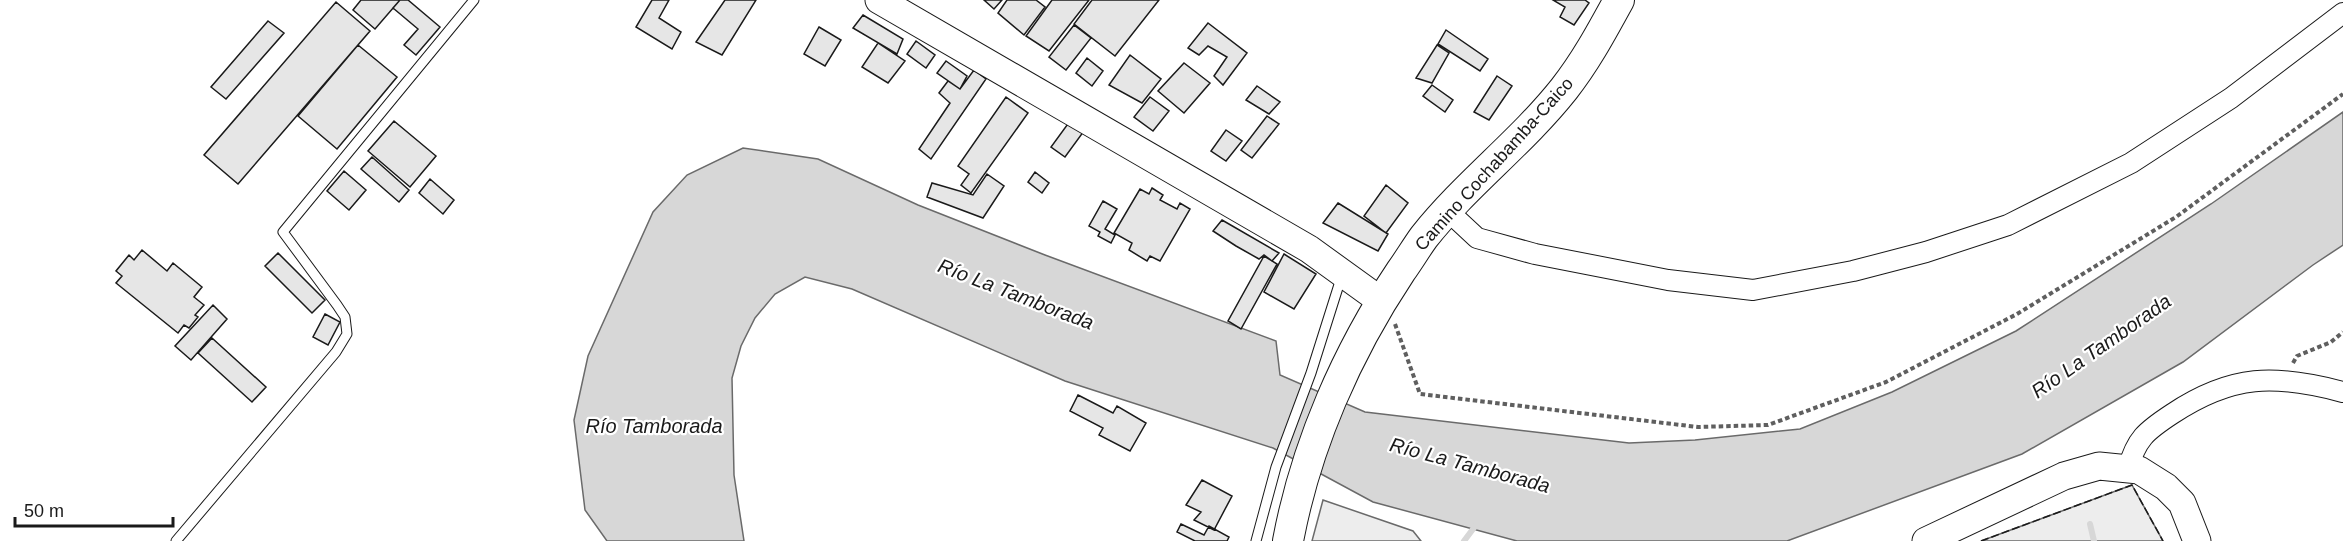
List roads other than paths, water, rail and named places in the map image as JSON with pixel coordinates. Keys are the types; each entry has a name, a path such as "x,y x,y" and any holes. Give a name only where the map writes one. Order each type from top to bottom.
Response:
{"main road":[{"path":"879,0 1309,249 1381,301"},
{"name":"Camino Cochabamba-Caico","path":"1288,541 1291,469 1335,392 1381,301 1424,237 1564,89 1593,47 1618,0"},
{"path":"1926,541 2064,476 2099,466 2139,470 2166,487 2182,504 2197,541"}],"street":[{"path":"1448,212 1477,238 1535,254 1668,280 1753,290 1852,271 1926,252 2008,225 2131,163 2231,98 2343,13"},
{"path":"2128,469 2133,449 2146,430 2193,400 2230,384 2267,379 2304,382 2343,392"}],"lane":[{"path":"176,541 336,352 347,334 345,317 283,232 474,0"},
{"path":"1256,541 1291,469 1311,374 1343,273"}],"water":[{"name":"Río Tamborada","path":"2343,112 2343,245 2183,362 2022,454 1787,541 1517,541 1373,502 1273,448 1065,381 852,289 805,277 775,294 755,318 741,346 732,378 734,475 744,541 607,541 585,510 574,420 588,356 653,212 687,175 743,148 818,159 918,205 1276,341 1280,375 1365,412 1629,443 1695,440 1800,429 1892,392 2016,331 2211,204"}],"waterway":[{"path":"2090,524 2094,541"},
{"path":"1464,541 1476,525"}],"water label":[{"name":"Río La Tamborada","path":"1016,294"},
{"name":"Río La Tamborada","path":"2101,346"},
{"name":"Río La Tamborada","path":"1470,465"}]}
